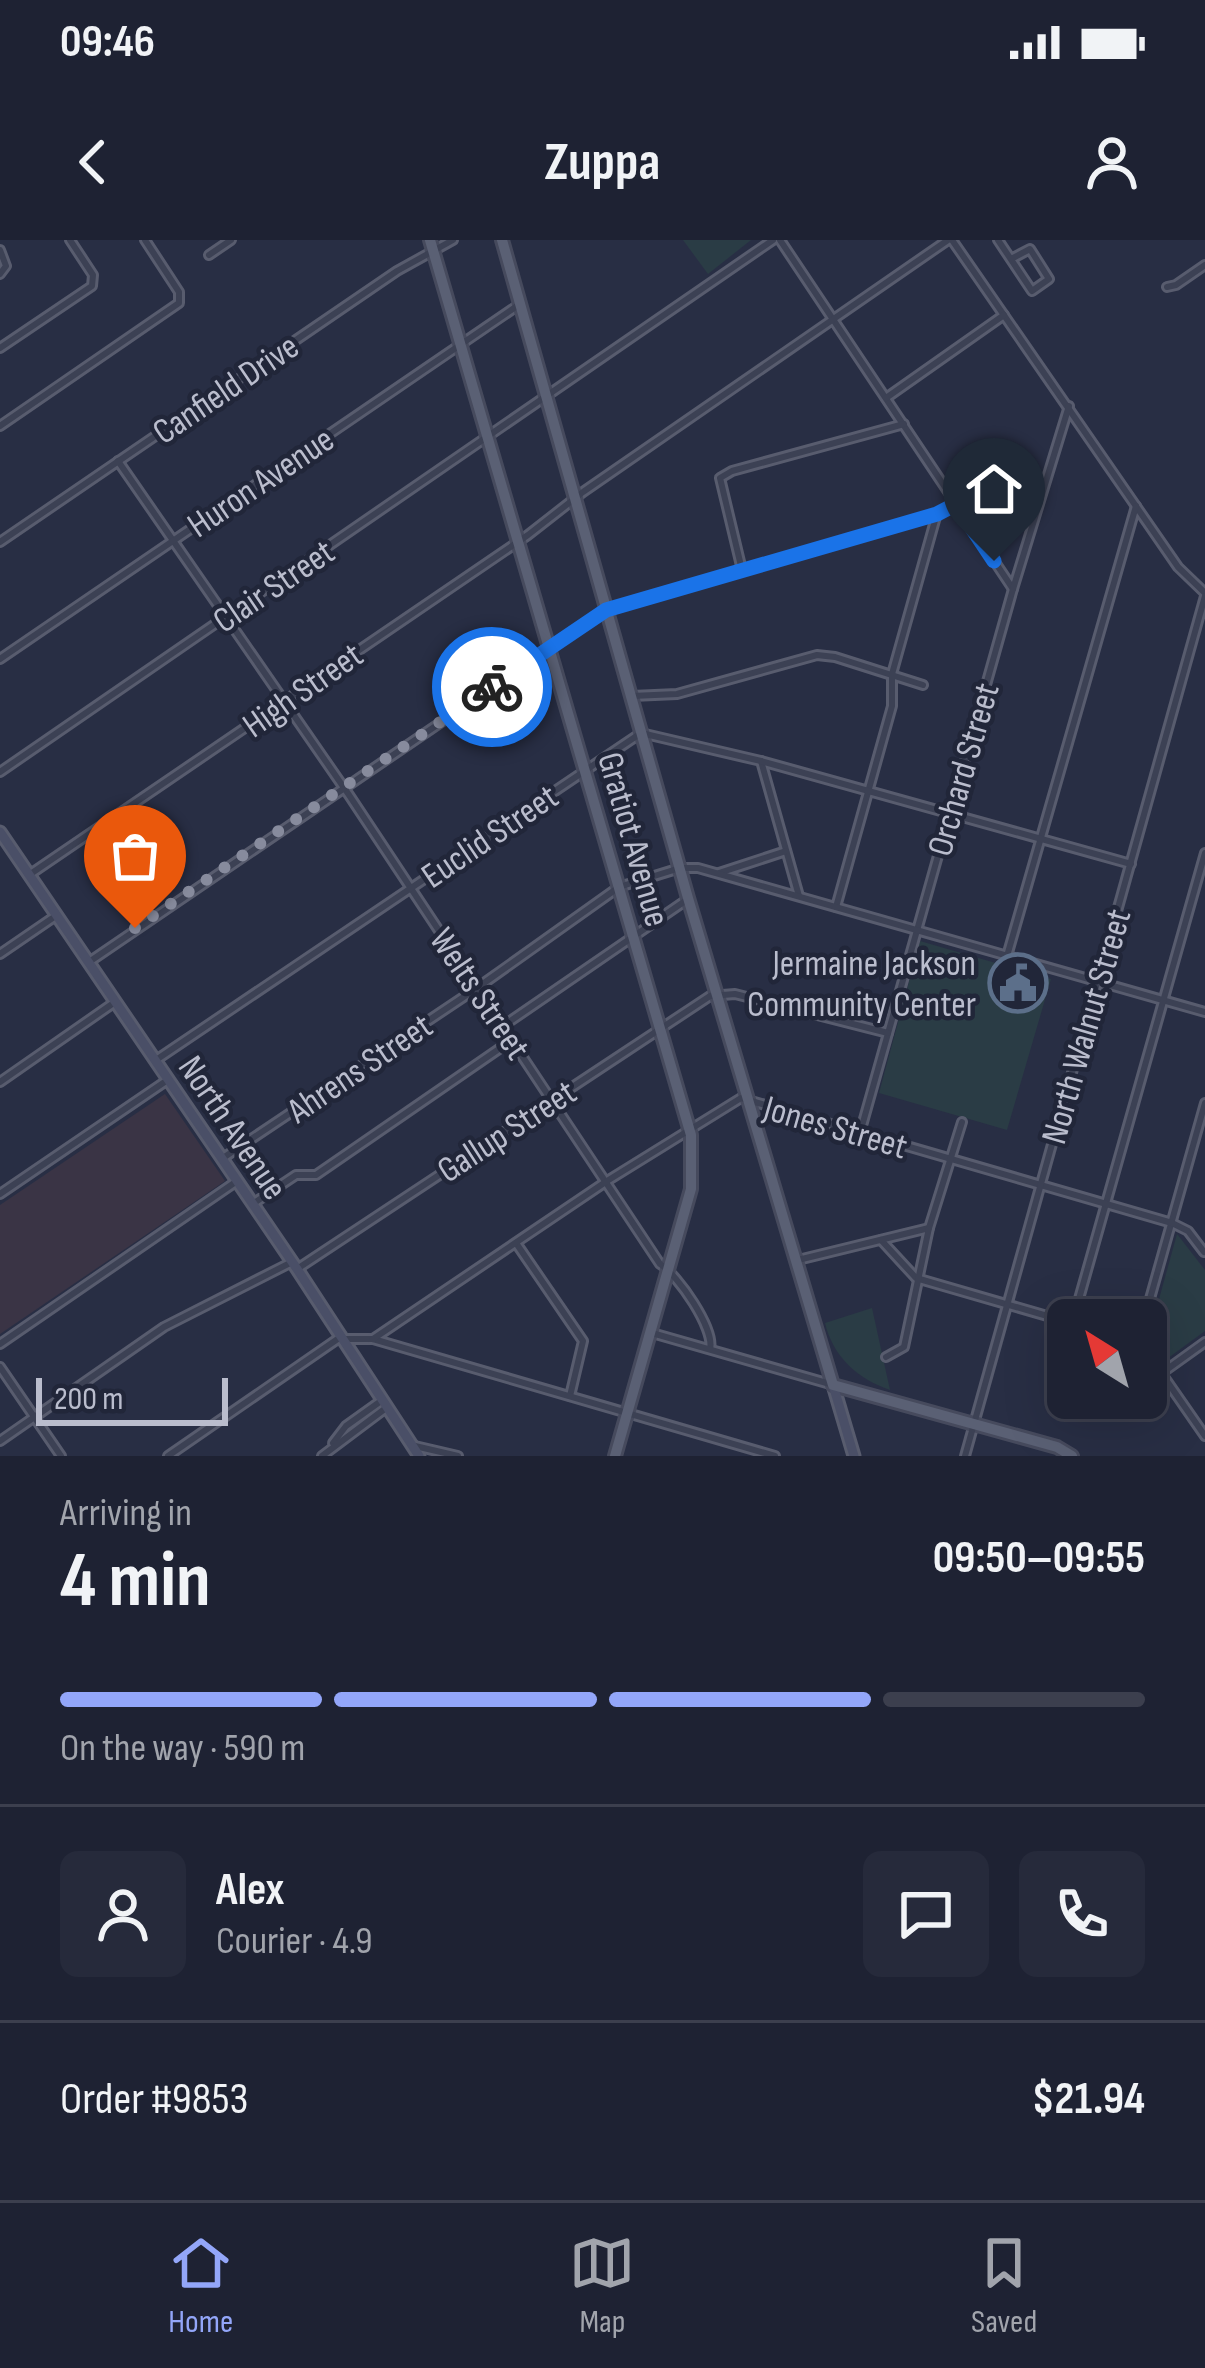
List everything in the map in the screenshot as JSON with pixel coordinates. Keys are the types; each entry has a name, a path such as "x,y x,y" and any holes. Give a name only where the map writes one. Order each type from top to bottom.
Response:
{"main road":[{"path":"502,240 688,898 854,1456"},
{"name":"Gratiot Avenue","path":"432,246 690,1130 693,1178 615,1456"},
{"name":"North Avenue","path":"0,832 4,846 29,875 169,1079 416,1451"},
{"path":"833,1385 1057,1447 1072,1456"}],"street":[{"path":"0,348 92,286 93,275 70,240"},
{"path":"0,425 179,303 176,287 145,240"},
{"path":"209,255 231,240"},
{"name":"Canfield Drive","path":"0,542 432,246 453,240"},
{"path":"776,240 1013,589"},
{"name":"Clair Street","path":"0,772 776,240"},
{"path":"950,240 1178,567 1205,594"},
{"name":"High Street","path":"29,875 950,240"},
{"path":"998,240 1010,259 1032,291 1049,279 1030,249 1010,259"},
{"path":"0,250 6,266 0,274"},
{"path":"1167,286 1205,265"},
{"name":"Huron Avenue","path":"0,658 520,304"},
{"path":"886,398 1004,315"},
{"name":"Orchard Street","path":"860,1133 1069,406"},
{"path":"742,570 719,481 732,471 904,424"},
{"name":"Welts Street","path":"118,461 711,1333 710,1349"},
{"path":"88,962 606,610 937,514 956,504"},
{"path":"1007,956 1136,506"},
{"path":"836,907 892,706 892,674 937,514"},
{"name":"North Walnut Street","path":"965,1456 1205,594"},
{"path":"632,696 677,694 818,655 923,685"},
{"path":"641,733 761,761 1131,864"},
{"name":"Euclid Street","path":"156,1060 641,733"},
{"path":"761,761 800,898"},
{"path":"716,874 788,850"},
{"path":"1078,1299 1205,853"},
{"path":"680,868 698,868 1205,1012"},
{"name":"Ahrens Street","path":"223,1159 619,887 680,868"},
{"path":"502,1026 688,898"},
{"path":"0,954 57,915"},
{"path":"716,994 736,994 888,1034"},
{"name":"Gallup Street","path":"0,1441 164,1327 295,1265 716,994"},
{"path":"0,1082 116,1002"},
{"path":"253,1204 296,1175 316,1174 512,1040"},
{"path":"0,1194 169,1079"},
{"name":"Jones Street","path":"369,1339 741,1098 1172,1223 1188,1231 1204,1252"},
{"path":"1150,1299 1205,1103"},
{"path":"886,1357 904,1347 928,1228 962,1122"},
{"path":"0,1344 237,1181"},
{"path":"797,1261 928,1228"},
{"path":"881,1240 916,1278 1047,1315"},
{"path":"516,1243 584,1341 570,1396"},
{"path":"650,1333 833,1385"},
{"path":"168,1456 343,1338 369,1339 775,1456"},
{"path":"354,1354 369,1339"},
{"path":"1167,1369 1205,1342"},
{"path":"0,1366 61,1456"},
{"path":"1167,1380 1205,1436"},
{"path":"322,1456 385,1403"},
{"path":"416,1451 458,1456"}],"shaded area":[{"path":"683,240 751,240 708,274"},
{"path":"920,941 1051,979 1007,1130 879,1093"},
{"path":"165,1094 225,1181 0,1334 0,1205"},
{"path":"1177,1234 1205,1270 1205,1331 1167,1359 1167,1299 1159,1299"},
{"path":"872,1308 890,1390 849,1365 825,1323"}],"way so far":[{"path":"135,928 492,687"}],"place":[{"name":"Jermaine Jackson Community Center","path":"1018,983"}],"route":[{"path":"492,687 606,610 937,514 956,504 994,561"}]}
